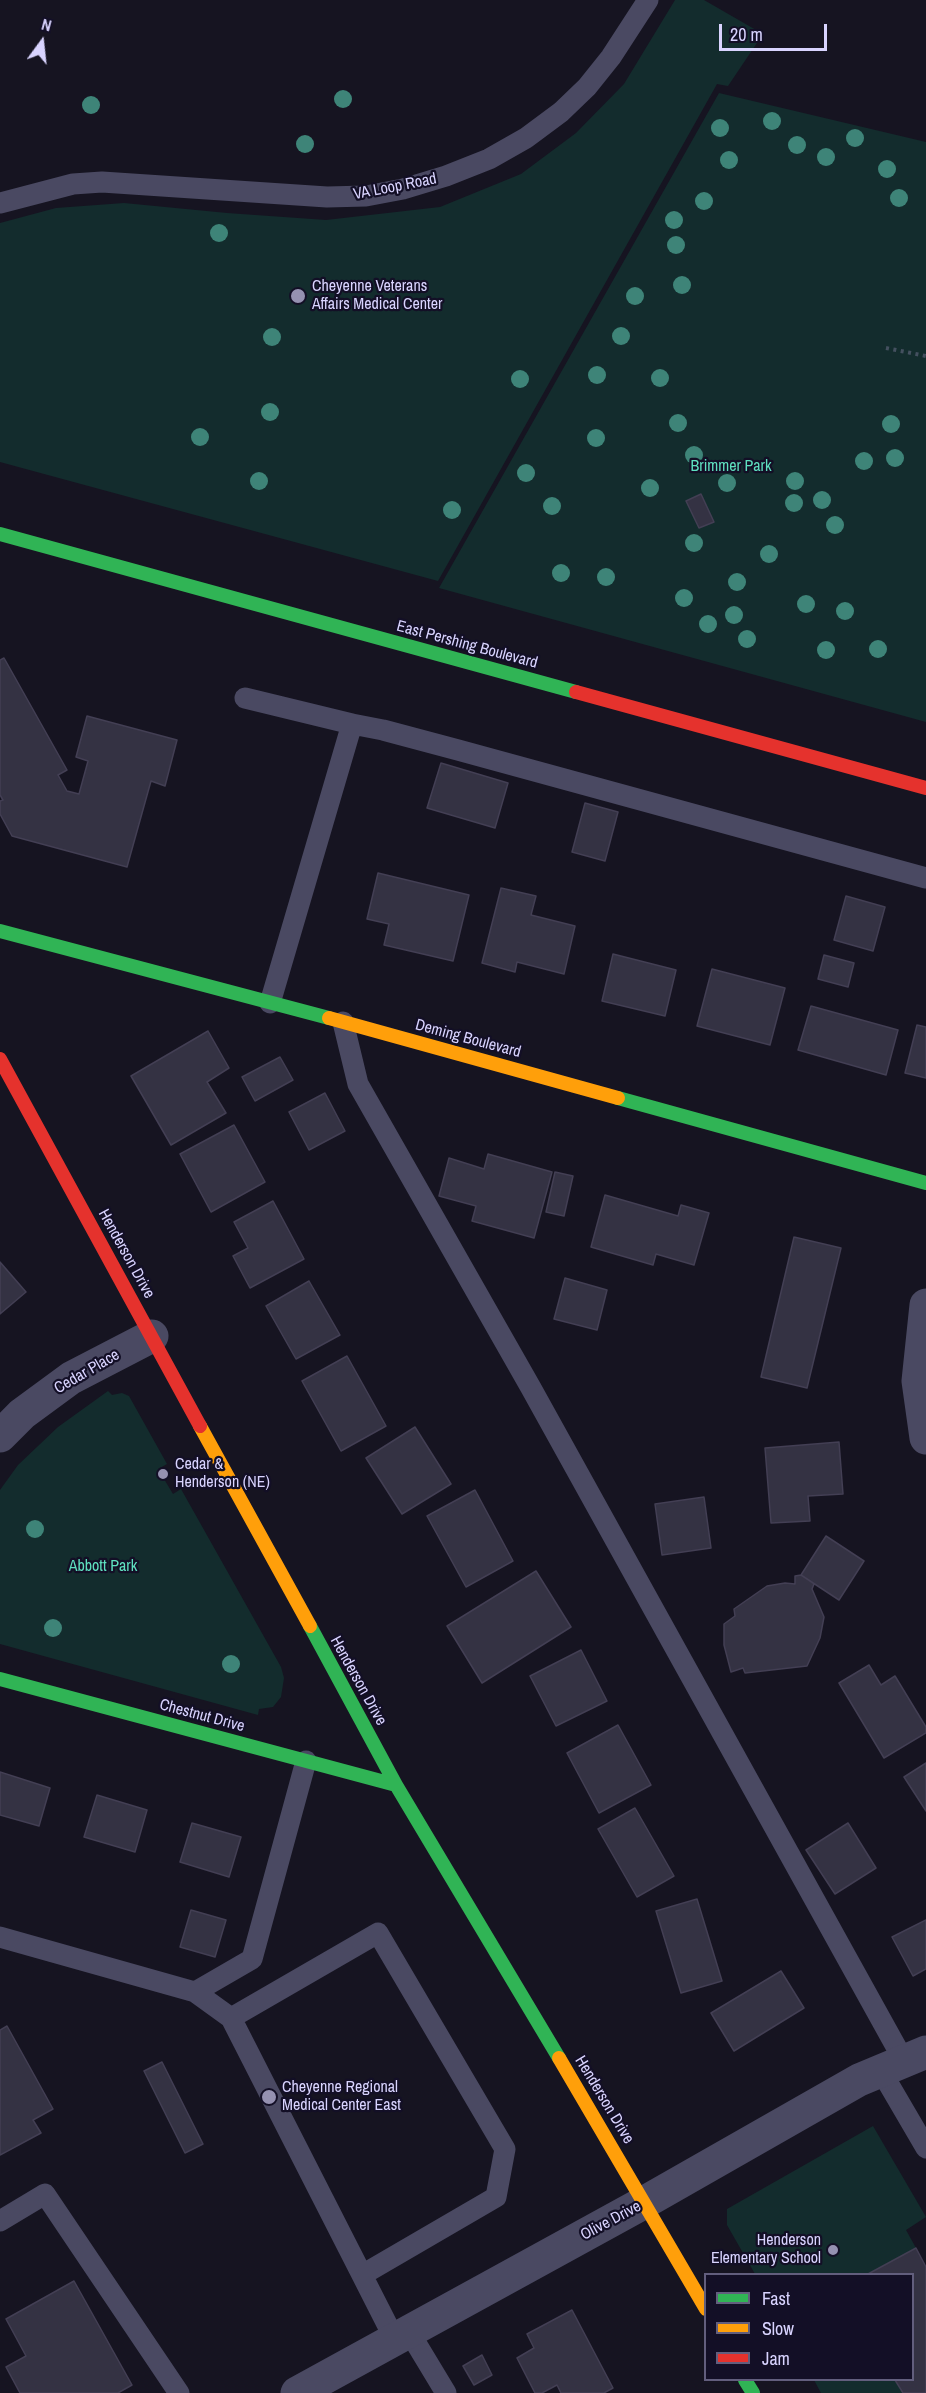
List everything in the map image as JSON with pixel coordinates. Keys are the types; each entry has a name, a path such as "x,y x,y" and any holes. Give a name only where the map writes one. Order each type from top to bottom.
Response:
{"street":[{"name":"East Pershing Boulevard","path":"0,534 926,788"},
{"name":"Deming Boulevard","path":"0,931 343,1022 926,1183"},
{"name":"Henderson Drive","path":"0,1059 396,1785 645,2202 704,2307"},
{"path":"926,1305 918,1381 926,1438"},
{"name":"Cedar Place","path":"0,1436 22,1414 71,1378 152,1336"},
{"name":"Chestnut Drive","path":"0,1679 396,1785"},
{"name":"Olive Drive","path":"297,2393 645,2202 859,2080 904,2061"}],"lane":[{"name":"VA Loop Road","path":"0,203 73,184 102,182 327,197 366,196 403,189 446,176 489,159 526,138 561,112 587,87 611,57 648,0"},
{"path":"245,698 458,750 926,878"},
{"path":"270,1003 352,724"},
{"path":"343,1022 358,1084 531,1388 904,2061 926,2148"},
{"path":"195,1992 252,1959 306,1761"},
{"path":"231,2018 378,1933 505,2149 496,2197 362,2275"},
{"path":"0,1937 195,1992 231,2018 362,2275 401,2334 446,2393"},
{"path":"0,2221 45,2194 179,2393"}],"path":[{"path":"886,348 926,356"}],"green space":[{"path":"675,0 704,0 763,34 728,86 717,84 438,581 0,462 0,223 56,208 124,203 326,220 440,207 521,174 576,133 624,84"},
{"name":"Brimmer Park","path":"719,93 926,142 926,722 439,588"},
{"name":"Abbott Park","path":"108,1391 112,1395 122,1393 129,1396 167,1464 158,1469 173,1494 181,1489 281,1667 284,1678 281,1697 273,1707 259,1709 258,1715 0,1644 0,1490 18,1465 58,1427"},
{"name":"Henderson Elementary School","path":"873,2126 926,2217 906,2230 916,2248 870,2273 754,2273 727,2225 727,2209"},
{"path":"815,2381 896,2381 903,2393 821,2393"}],"building":[{"path":"701,494 714,522 699,528 686,501"},
{"path":"4,658 67,770 58,775 67,791 79,794 88,761 76,757 87,716 177,740 165,786 151,781 127,867 12,836 0,814 0,801 3,800 0,795 0,660"},
{"path":"441,763 508,783 495,828 427,808"},
{"path":"585,803 618,812 605,861 572,852"},
{"path":"378,873 469,895 453,961 384,945 389,924 367,919"},
{"path":"501,888 536,896 531,915 575,926 564,974 517,962 515,972 482,963"},
{"path":"846,896 885,907 873,951 834,940"},
{"path":"613,954 676,970 665,1016 602,1001"},
{"path":"824,955 854,963 848,987 818,979"},
{"path":"712,969 785,988 770,1045 697,1026"},
{"path":"811,1006 898,1030 886,1075 798,1050"},
{"path":"917,1025 926,1027 926,1078 905,1073"},
{"path":"208,1031 229,1068 207,1082 226,1113 171,1145 131,1076"},
{"path":"280,1057 293,1080 255,1101 242,1077"},
{"path":"325,1093 345,1131 309,1150 289,1112"},
{"path":"234,1125 265,1182 211,1212 180,1154"},
{"path":"488,1154 552,1172 534,1238 472,1221 476,1206 439,1196 449,1158 484,1169"},
{"path":"555,1172 573,1176 564,1216 546,1212"},
{"path":"605,1195 678,1216 681,1205 709,1213 694,1265 656,1254 653,1265 591,1247"},
{"path":"273,1201 304,1259 250,1288 233,1256 248,1248 234,1222"},
{"path":"794,1237 841,1248 807,1388 761,1377"},
{"path":"0,1262 26,1292 0,1314"},
{"path":"565,1278 607,1290 597,1330 554,1319"},
{"path":"309,1281 340,1335 296,1359 266,1306"},
{"path":"347,1356 386,1426 341,1451 302,1381"},
{"path":"415,1427 451,1484 402,1514 366,1458"},
{"path":"839,1442 843,1494 808,1496 810,1521 771,1523 765,1448"},
{"path":"475,1490 513,1561 466,1587 427,1516"},
{"path":"704,1497 711,1548 662,1555 655,1504"},
{"path":"826,1536 864,1561 839,1600 801,1575"},
{"path":"536,1571 571,1627 482,1683 447,1626"},
{"path":"801,1575 814,1584 812,1589 824,1617 820,1638 807,1666 745,1673 743,1668 731,1672 724,1645 724,1624 735,1616 734,1609 767,1586 795,1584 795,1576"},
{"path":"581,1650 607,1701 556,1726 530,1676"},
{"path":"869,1665 881,1685 895,1676 926,1727 926,1733 884,1758 839,1683"},
{"path":"618,1725 651,1785 599,1813 567,1753"},
{"path":"926,1763 926,1811 904,1777"},
{"path":"0,1772 50,1788 39,1826 0,1815"},
{"path":"97,1795 147,1810 135,1852 84,1837"},
{"path":"635,1808 674,1876 637,1897 598,1829"},
{"path":"192,1823 241,1837 229,1877 180,1862"},
{"path":"848,1823 876,1868 835,1894 806,1850"},
{"path":"697,1899 722,1981 681,1993 656,1911"},
{"path":"191,1910 226,1920 215,1957 180,1947"},
{"path":"926,1920 926,1969 913,1976 892,1937"},
{"path":"781,1971 804,2008 734,2051 711,2013"},
{"path":"7,2026 53,2109 33,2120 41,2133 0,2155 0,2030"},
{"path":"162,2062 203,2144 185,2153 144,2071"},
{"path":"916,2248 926,2267 926,2393 903,2393 896,2381 914,2381 914,2273 870,2273"},
{"path":"74,2281 132,2385 118,2393 20,2393 6,2367 26,2356 6,2319"},
{"path":"572,2310 613,2388 604,2393 561,2393 557,2385 542,2393 535,2393 517,2358 534,2348 527,2334"},
{"path":"482,2355 492,2375 474,2385 463,2366"}],"traffic: fast":[{"path":"0,534 576,692"},
{"path":"0,931 329,1018"},
{"path":"618,1098 926,1183"},
{"path":"310,1626 396,1785 559,2058"},
{"path":"0,1679 396,1785"},
{"path":"746,2381 753,2393"}],"traffic: slow":[{"path":"329,1018 618,1098"},
{"path":"200,1426 310,1626"},
{"path":"559,2058 704,2306"}],"traffic: jam":[{"path":"576,692 926,788"},
{"path":"0,1059 200,1426"}],"place":[{"name":"Cheyenne Veterans Affairs Medical Center","path":"298,296"},
{"name":"Cedar & Henderson (NE)","path":"163,1474"},
{"name":"Cheyenne Regional Medical Center East","path":"269,2097"},
{"name":"Henderson Elementary School","path":"833,2250"}]}
